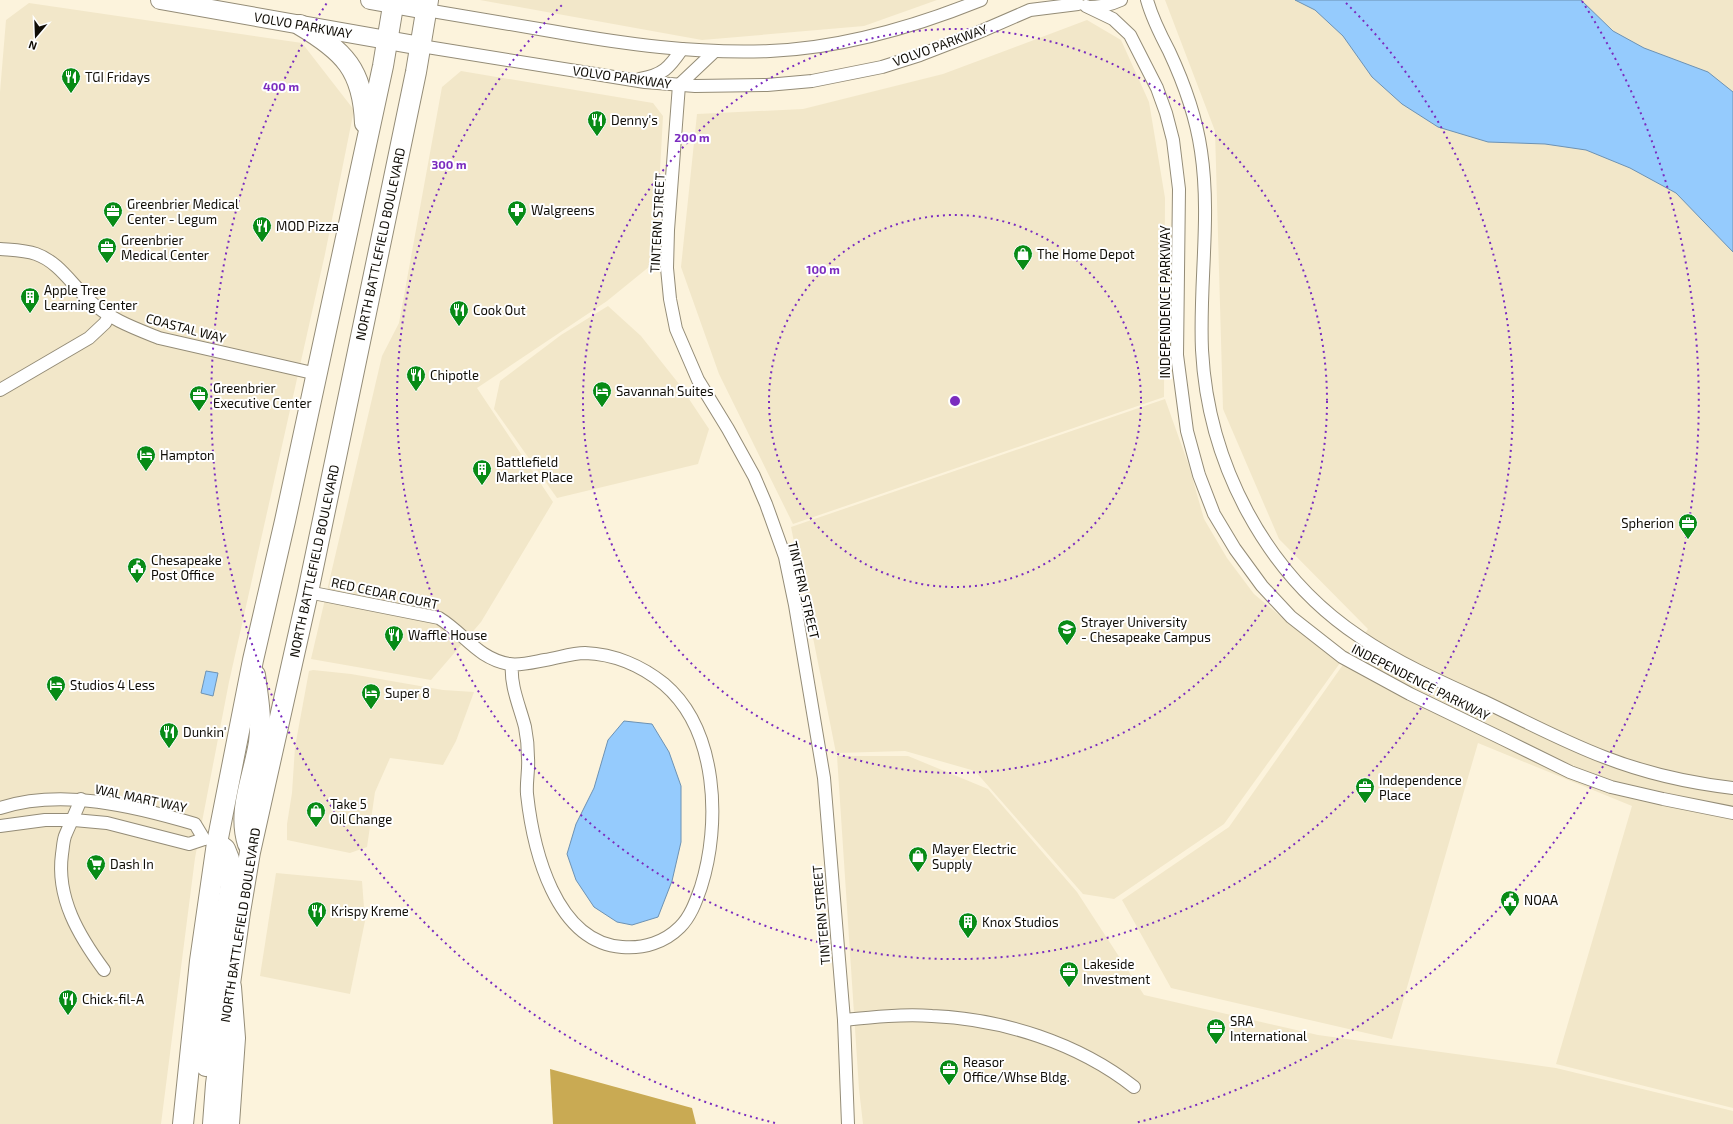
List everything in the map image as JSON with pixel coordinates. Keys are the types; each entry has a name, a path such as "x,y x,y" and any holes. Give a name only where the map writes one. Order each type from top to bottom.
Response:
{"highway":[{"path":"228,1124 234,1038 230,987"}],"main road":[{"name":"VOLVO PARKWAY","path":"160,0 421,46"},
{"name":"VOLVO PARKWAY","path":"370,0 427,5"},
{"path":"183,1124 211,841 285,521 366,146 388,41 394,2"},
{"name":"NORTH BATTLEFIELD BOULEVARD","path":"213,1124 216,1084 250,852 308,592 421,46 427,5"},
{"path":"300,25 329,43 344,58 353,71 359,84 364,103 366,146"},
{"path":"250,852 243,828 244,815 259,743 260,728 260,712 253,660"},
{"path":"200,1124 211,1010 230,883 229,859 225,849 211,841"}],"street":[{"name":"VOLVO PARKWAY","path":"427,5 607,41 682,49 715,51 771,51 817,46 862,38 907,27 950,13 981,0"},
{"name":"VOLVO PARKWAY","path":"421,46 633,81 679,85 767,85 812,81 882,67 920,55 977,33 1030,10 1078,4 1099,7 1121,0"},
{"name":"INDEPENDENCE PARKWAY","path":"1147,0 1158,31 1191,103 1201,151 1205,196 1202,350 1208,404 1216,435 1234,485 1247,511 1277,558 1300,585 1329,613 1357,635 1404,664 1566,741 1604,757 1671,777 1733,788"},
{"name":"INDEPENDENCE PARKWAY","path":"1078,4 1113,19 1130,35 1157,88 1166,113 1173,140 1179,189 1177,355 1187,431 1199,475 1214,514 1235,548 1262,586 1291,617 1342,657 1410,694 1570,772 1611,787 1733,813"},
{"path":"633,81 648,78 664,70 670,66 682,49"},
{"path":"679,85 715,51"},
{"name":"TINTERN STREET","path":"679,85 668,230 667,268 670,299 676,329 695,375 754,476 785,557 797,613 823,767 844,1020 848,1124"},
{"name":"COASTAL WAY","path":"0,249 27,251 48,260 60,270 89,301 109,316 128,326 159,338 317,374"},
{"path":"0,390 89,338 105,323 109,316"},
{"name":"RED CEDAR COURT","path":"308,592 439,618 449,624 481,654 496,661 512,665 584,653 606,656 628,662 649,672 667,687 682,704 693,723 705,754 711,783 713,812 712,840 706,869 691,913 680,926 666,938 651,945 634,948 616,946 596,939 578,928 563,912 553,894 540,856 530,819 527,791 528,760 525,730 512,681 512,665"},
{"name":"WAL MART WAY","path":"0,806 41,799 81,799 163,815 195,824 211,841"},
{"path":"81,799 74,820 64,842 61,878 62,887 71,915 84,941 104,970"},
{"path":"0,826 45,820 74,820 107,823 189,844 211,841 250,852"},
{"path":"844,1020 921,1015 971,1019 998,1024 1070,1049 1111,1070 1134,1087"}],"shaded area":[{"path":"480,0 937,0 864,26 702,40"},
{"path":"1165,0 1733,0 1733,1108 1556,1064 1632,806 1478,743 1392,1039 1171,988 1122,900 1229,827 1368,629 1279,539 1223,409 1215,131"},
{"path":"29,3 302,43 354,110 325,254 229,682 195,858 161,1124 0,1124 0,92 6,20"},
{"path":"1087,20 1121,40 1149,102 1165,198 1164,397 793,524 719,374 681,267 697,114 803,109 943,74"},
{"path":"461,71 653,103 663,116 655,262 607,301 477,388 553,502 481,622 431,680 311,659 382,356 399,323 442,87"},
{"path":"608,306 641,336 679,384 709,429 698,464 557,498 494,409 500,381 561,335"},
{"name":"Strayer University - Chesapeake Campus","path":"1165,399 1189,466 1204,519 1227,558 1254,594 1340,663 1224,824 1114,899 1083,894 975,771 905,751 836,753 791,527"},
{"path":"313,670 351,674 443,690 474,692 456,741 443,765 390,758 375,792 367,847 350,853 287,840 287,824 292,793 295,747 309,671"},
{"path":"837,756 908,756 988,789 1077,892 1144,995 1318,1035 1556,1068 1733,1111 1733,1124 863,1124 859,1089"},
{"path":"276,873 362,881 365,921 350,994 260,976"},
{"path":"550,1069 692,1108 696,1124 553,1124"}],"water":[{"path":"1295,0 1581,0 1613,31 1644,48 1708,72 1733,92 1733,252 1676,193 1630,168 1586,150 1545,144 1488,142 1438,127 1402,104 1372,77 1343,36 1315,10"},
{"path":"206,671 218,673 213,696 201,693"},
{"path":"624,721 652,724 669,752 681,786 681,842 672,881 658,917 632,925 617,922 594,907 576,880 567,854 576,824 594,788 608,740"}],"place":[{"name":"TGI Fridays","path":"71,94"},
{"name":"Denny's","path":"597,137"},
{"name":"Walgreens","path":"517,227"},
{"name":"Greenbrier Medical Center - Legum","path":"113,228"},
{"name":"MOD Pizza","path":"262,243"},
{"name":"Greenbrier Medical Center","path":"107,264"},
{"name":"The Home Depot","path":"1023,271"},
{"name":"Apple Tree Learning Center","path":"30,314"},
{"name":"Cook Out","path":"459,327"},
{"name":"Chipotle","path":"416,392"},
{"name":"Savannah Suites","path":"602,408"},
{"name":"Greenbrier Executive Center","path":"199,412"},
{"name":"Hampton","path":"146,472"},
{"name":"Battlefield Market Place","path":"482,486"},
{"name":"Spherion","path":"1688,540"},
{"name":"Chesapeake Post Office","path":"137,584"},
{"name":"Strayer University - Chesapeake Campus","path":"1067,646"},
{"name":"Waffle House","path":"394,652"},
{"name":"Studios 4 Less","path":"56,702"},
{"name":"Super 8","path":"371,710"},
{"name":"Dunkin'","path":"169,749"},
{"name":"Independence Place","path":"1365,804"},
{"name":"Take 5 Oil Change","path":"316,828"},
{"name":"Mayer Electric Supply","path":"918,873"},
{"name":"Dash In","path":"96,881"},
{"name":"NOAA","path":"1510,917"},
{"name":"Krispy Kreme","path":"317,928"},
{"name":"Knox Studios","path":"968,939"},
{"name":"Lakeside Investment","path":"1069,988"},
{"name":"Chick-fil-A","path":"68,1016"},
{"name":"SRA International","path":"1216,1045"},
{"name":"Reasor Office/Whse Bldg.","path":"949,1086"}]}
